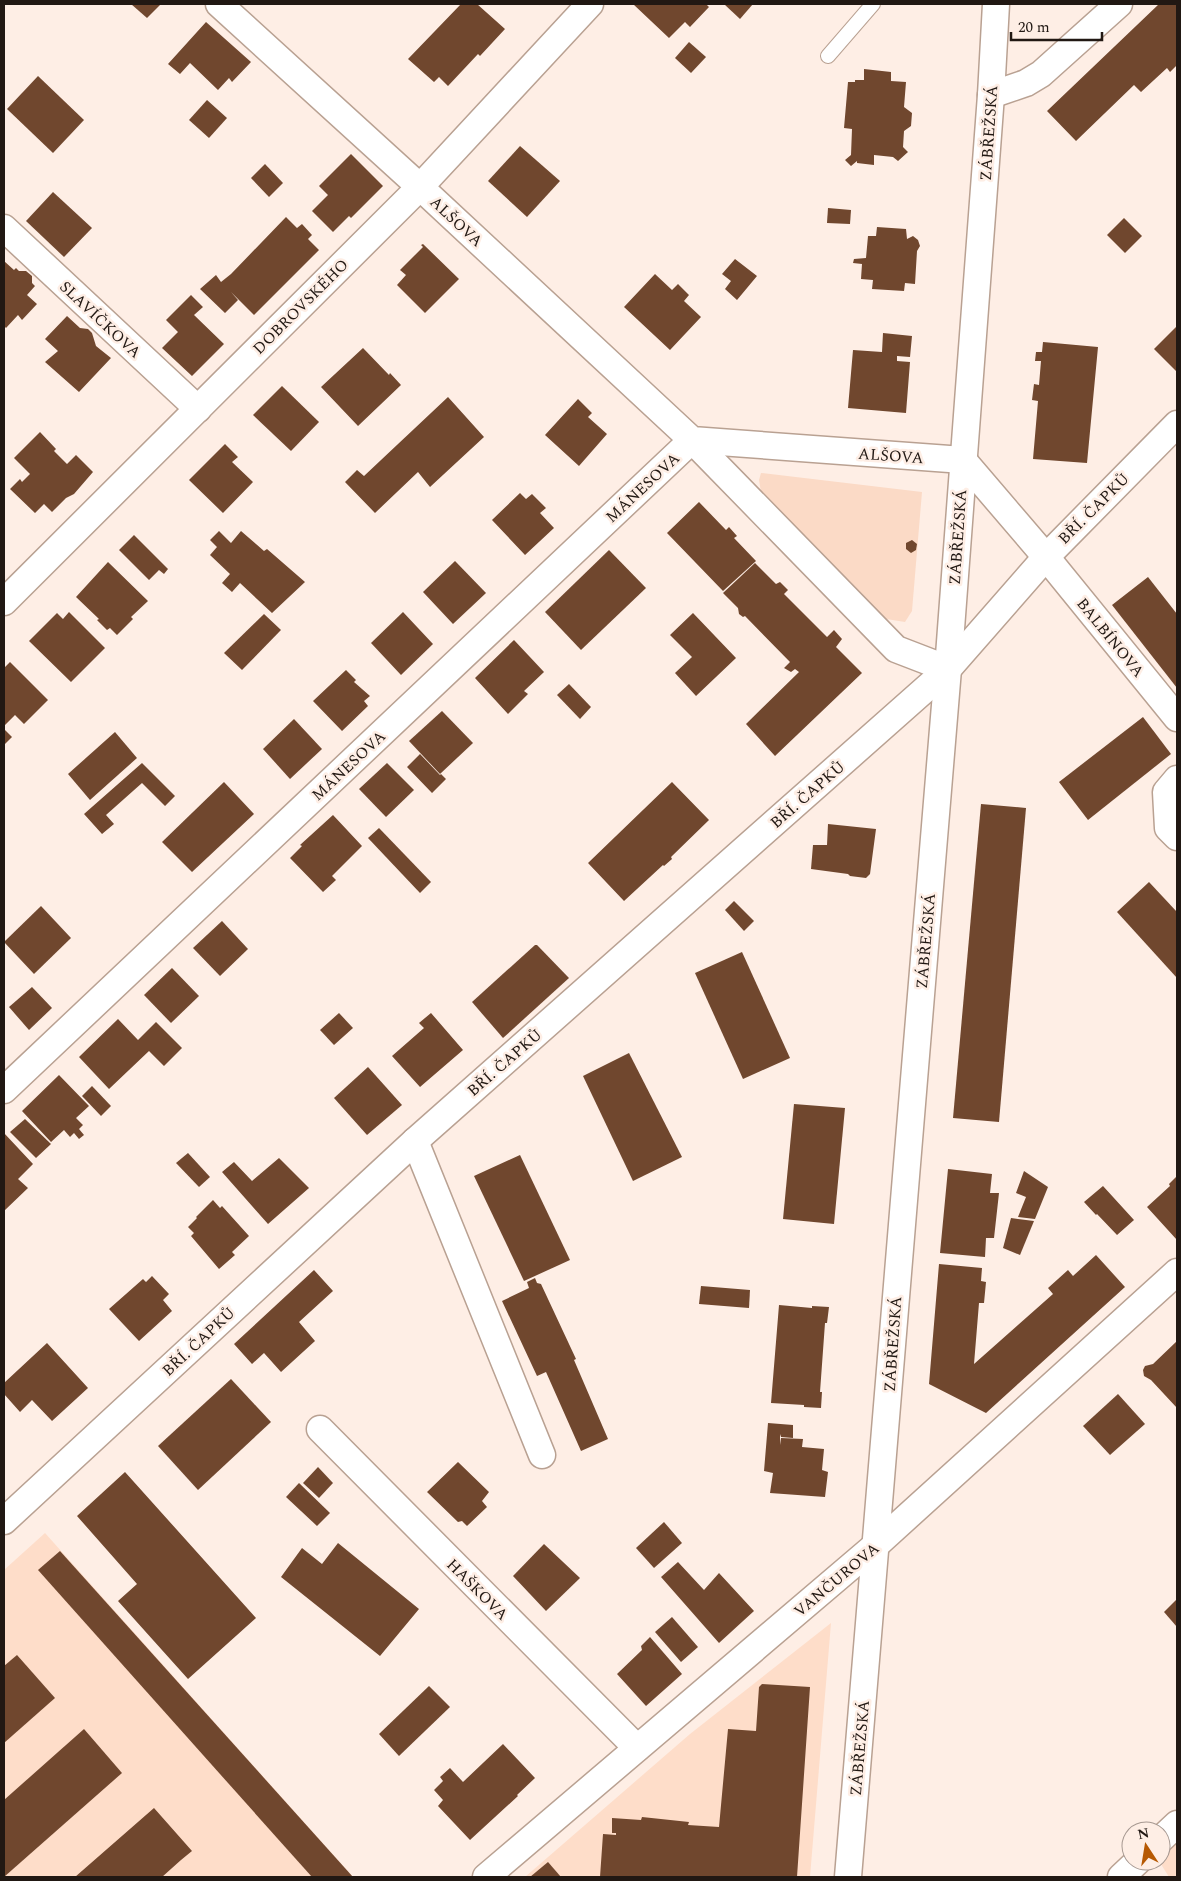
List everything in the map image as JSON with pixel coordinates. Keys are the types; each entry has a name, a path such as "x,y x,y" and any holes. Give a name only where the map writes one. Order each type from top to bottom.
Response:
{"street":[{"name":"ALŠOVA","path":"219,4 420,187 692,440 896,648 948,669"},
{"name":"DOBROVSKÉHO","path":"4,602 420,187 590,4"},
{"name":"ZÁBŘEŽSKÁ","path":"848,1877 948,669 991,95 996,4"},
{"path":"991,95 1026,84 1041,74 1119,4"},
{"name":"SLAVÍČKOVA","path":"4,228 198,409"},
{"name":"BŘÍ. ČAPKŮ","path":"4,1521 414,1141 948,669 1046,557 1177,424"},
{"name":"ALŠOVA","path":"692,440 963,460"},
{"name":"MÁNESOVA","path":"4,1090 692,440"},
{"path":"963,460 1046,557"},
{"name":"BALBÍNOVA","path":"1046,557 1177,718"},
{"path":"1177,779 1166,792 1168,828 1177,837"},
{"path":"414,1141 542,1455"},
{"name":"VANČUROVA","path":"486,1877 876,1545 1177,1272"},
{"name":"HAŠKOVA","path":"320,1429 637,1748"}],"lane":[{"path":"828,56 873,4"}],"shaded area":[{"path":"761,473 922,492 912,611 905,622 880,618 761,492 759,480"},
{"path":"45,1533 353,1877 4,1877 4,1570"},
{"path":"831,1623 810,1877 525,1877 690,1734"},
{"path":"1177,1843 1177,1877 1169,1877 1165,1871 1171,1871 1171,1849"}],"building":[{"path":"131,4 161,4 147,18"},
{"path":"461,4 477,4 505,29 448,86 439,77 434,82 408,59"},
{"path":"633,4 706,4 709,7 690,27 685,22 669,38"},
{"path":"724,4 753,4 740,19"},
{"path":"1159,4 1177,4 1177,65 1170,72 1167,68 1141,92 1134,85 1076,141 1047,111"},
{"path":"206,22 251,62 232,82 229,78 218,90 190,63 180,74 168,64"},
{"path":"689,42 706,57 691,73 675,58"},
{"path":"864,69 891,72 891,81 906,82 904,107 912,113 911,126 904,131 903,147 908,152 898,161 893,157 874,155 874,165 857,163 857,161 851,166 845,160 851,155 852,129 844,128 848,82 864,80"},
{"path":"38,76 84,120 53,153 7,109"},
{"path":"207,100 227,118 209,138 189,120"},
{"path":"520,146 560,181 527,217 488,181"},
{"path":"351,154 383,186 351,218 349,216 333,232 312,211 328,195 319,186"},
{"path":"265,164 283,183 269,197 251,178"},
{"path":"53,192 92,228 64,257 26,221"},
{"path":"828,208 851,210 850,224 827,223"},
{"path":"286,217 297,228 302,224 312,235 308,239 319,250 254,315 231,292 238,300 225,313 200,289 216,275 221,282 231,274"},
{"path":"1124,218 1142,236 1125,253 1107,235"},
{"path":"877,227 906,229 907,239 913,236 918,240 920,246 917,251 915,284 905,283 904,291 872,289 873,280 861,279 862,264 853,263 854,259 866,258 868,236 876,236"},
{"path":"423,244 459,279 425,313 397,285 406,275 400,270 423,247 421,245"},
{"path":"735,259 757,276 737,300 725,289 731,281 722,274"},
{"path":"4,261 14,270 16,268 19,271 26,271 32,276 32,283 35,286 27,295 37,304 22,320 18,315 6,328 4,326"},
{"path":"655,274 672,290 678,284 689,295 684,301 701,317 670,350 624,307"},
{"path":"191,295 203,307 194,315 224,344 192,376 162,348 178,332 166,320"},
{"path":"67,316 80,328 88,329 92,333 96,346 111,358 79,392 45,362 58,351 45,339"},
{"path":"1177,326 1177,372 1154,349"},
{"path":"883,333 912,336 910,357 897,356 897,361 910,362 906,413 848,408 853,350 882,352"},
{"path":"1043,342 1098,347 1087,463 1033,459 1038,401 1032,400 1034,384 1039,385 1041,361 1035,361 1036,352 1042,352"},
{"path":"363,348 401,385 358,426 321,387"},
{"path":"282,386 319,422 291,451 253,415"},
{"path":"448,397 484,437 430,487 418,472 375,513 345,482 357,470 364,476"},
{"path":"578,399 592,413 588,417 607,434 579,466 545,435"},
{"path":"40,432 56,449 54,451 67,464 76,455 93,472 74,494 66,498 52,512 44,504 35,513 10,489 20,479 22,482 30,474 14,458"},
{"path":"225,444 238,457 232,462 253,482 223,513 189,480"},
{"path":"520,493 526,499 532,494 546,508 540,513 554,528 525,555 492,520"},
{"path":"699,502 726,530 729,527 737,536 734,538 756,561 723,591 667,533"},
{"path":"219,531 231,543 241,531 264,551 267,549 305,582 272,613 240,583 232,592 222,583 230,574 210,555 217,547 210,540"},
{"path":"134,535 168,569 164,574 159,570 149,580 119,550"},
{"path":"912,540 917,544 916,550 911,553 906,549 906,543"},
{"path":"609,550 646,588 581,650 545,612"},
{"path":"455,561 486,593 453,624 423,592"},
{"path":"108,562 148,601 131,617 133,619 117,635 110,628 107,630 97,620 99,619 76,597"},
{"path":"755,563 776,584 780,582 788,590 784,594 827,637 834,630 842,639 836,647 862,673 775,756 746,724 799,672 795,669 791,672 784,668 790,662 745,616 743,617 739,614 738,608 723,593"},
{"path":"1148,577 1177,614 1177,688 1112,605"},
{"path":"69,612 105,648 71,682 29,641 57,613 63,619"},
{"path":"403,612 433,644 401,675 371,643"},
{"path":"693,613 736,658 696,696 675,673 692,657 670,635"},
{"path":"264,614 281,630 242,670 224,653"},
{"path":"514,640 544,672 524,691 528,694 508,714 475,678"},
{"path":"10,662 48,700 24,724 15,715 4,726 4,668"},
{"path":"346,670 356,680 354,682 370,696 364,701 368,706 342,731 313,701"},
{"path":"569,684 591,707 580,719 557,695"},
{"path":"442,711 473,743 440,774 409,741"},
{"path":"1143,717 1171,754 1088,820 1059,782"},
{"path":"294,719 322,749 290,779 263,749"},
{"path":"4,729 12,737 4,745"},
{"path":"115,732 137,758 90,800 68,774"},
{"path":"420,754 446,779 432,793 407,767"},
{"path":"142,763 175,796 165,806 142,783 106,815 114,824 102,834 84,814"},
{"path":"387,763 414,790 386,817 359,789"},
{"path":"224,782 254,814 192,872 162,842"},
{"path":"672,782 709,820 671,857 672,859 624,901 588,863"},
{"path":"981,804 1026,808 999,1122 953,1118"},
{"path":"333,815 362,846 332,876 336,880 323,892 290,858 302,846 300,845"},
{"path":"828,824 876,829 870,874 866,878 811,869 813,845 827,845"},
{"path":"379,828 431,882 420,893 368,838"},
{"path":"1149,882 1177,912 1177,978 1117,912"},
{"path":"734,901 754,921 744,931 725,910"},
{"path":"41,906 71,938 34,974 4,942"},
{"path":"222,921 248,949 220,976 193,948"},
{"path":"535,945 569,978 503,1038 472,1002"},
{"path":"742,952 790,1058 743,1079 695,973"},
{"path":"172,968 199,996 171,1023 144,995"},
{"path":"32,987 52,1008 29,1030 9,1007"},
{"path":"339,1013 353,1028 334,1045 320,1030"},
{"path":"431,1013 463,1050 420,1087 392,1056 424,1028 419,1023"},
{"path":"118,1019 138,1040 156,1022 182,1048 164,1066 149,1051 109,1089 79,1057"},
{"path":"629,1053 682,1157 633,1181 583,1076"},
{"path":"368,1067 402,1105 367,1135 334,1098"},
{"path":"59,1075 89,1106 76,1118 83,1125 79,1129 84,1135 79,1139 74,1133 70,1137 64,1130 51,1142 22,1111"},
{"path":"92,1086 111,1106 101,1116 82,1096"},
{"path":"794,1104 845,1108 834,1224 783,1219"},
{"path":"25,1119 51,1144 36,1158 10,1132"},
{"path":"4,1133 33,1164 18,1179 28,1188 4,1211"},
{"path":"188,1153 210,1177 199,1187 176,1163"},
{"path":"520,1155 570,1260 524,1281 474,1176"},
{"path":"279,1158 309,1188 268,1224 222,1172 234,1162 252,1181"},
{"path":"948,1169 992,1174 990,1193 999,1193 994,1238 986,1238 985,1257 940,1253"},
{"path":"1024,1171 1048,1187 1035,1219 1018,1217 1026,1197 1016,1193"},
{"path":"1177,1176 1177,1240 1147,1207 1170,1186 1169,1184"},
{"path":"1103,1186 1134,1220 1117,1235 1084,1202"},
{"path":"213,1200 220,1208 222,1206 249,1236 232,1252 235,1255 219,1269 191,1236 194,1233 188,1227"},
{"path":"1011,1218 1034,1221 1020,1255 1003,1248"},
{"path":"1096,1255 1125,1287 986,1413 929,1384 939,1264 982,1268 981,1281 986,1282 984,1303 979,1303 974,1364 1053,1294 1048,1288 1068,1270 1073,1276"},
{"path":"314,1270 333,1291 299,1322 315,1341 281,1372 264,1353 252,1364 234,1344"},
{"path":"152,1276 169,1294 163,1300 172,1311 139,1341 109,1309 143,1279 146,1282"},
{"path":"535,1278 537,1283 541,1284 576,1359 574,1360 608,1439 581,1451 546,1372 537,1376 502,1301 529,1288 527,1282"},
{"path":"701,1286 750,1290 749,1308 699,1304"},
{"path":"779,1305 812,1308 812,1306 829,1307 827,1323 825,1323 820,1392 822,1392 821,1408 771,1403"},
{"path":"1177,1341 1177,1408 1151,1380 1144,1376 1143,1370 1145,1366 1153,1364"},
{"path":"47,1343 88,1388 52,1421 32,1400 20,1412 4,1394 4,1383"},
{"path":"231,1379 271,1422 198,1490 158,1446"},
{"path":"1118,1394 1145,1424 1110,1455 1083,1426"},
{"path":"768,1423 793,1425 793,1438 781,1437 780,1434 780,1445 781,1438 803,1439 802,1447 824,1449 822,1470 828,1472 825,1497 770,1493 773,1473 764,1471"},
{"path":"458,1462 489,1492 482,1501 487,1507 467,1526 462,1521 458,1522 427,1492"},
{"path":"318,1467 333,1483 319,1498 303,1483"},
{"path":"125,1472 256,1618 188,1679 118,1601 137,1584 77,1516"},
{"path":"299,1483 330,1513 317,1526 286,1497"},
{"path":"664,1522 682,1543 654,1568 636,1548"},
{"path":"338,1543 419,1609 380,1656 281,1577 302,1548 322,1564"},
{"path":"544,1544 580,1578 546,1611 513,1576"},
{"path":"60,1551 353,1877 312,1877 38,1570"},
{"path":"678,1562 704,1590 719,1573 754,1611 719,1643 661,1577"},
{"path":"1177,1599 1177,1627 1164,1612"},
{"path":"672,1617 698,1647 681,1662 655,1632"},
{"path":"650,1637 682,1674 646,1706 617,1674 642,1650 641,1646"},
{"path":"17,1655 55,1698 4,1743 4,1666"},
{"path":"762,1684 810,1687 797,1877 600,1877 603,1834 616,1835 616,1833 612,1833 612,1818 641,1820 642,1817 689,1822 688,1825 719,1827 728,1729 756,1731 759,1687"},
{"path":"429,1686 450,1707 399,1756 379,1734"},
{"path":"84,1729 122,1773 4,1877 4,1800"},
{"path":"503,1744 535,1778 470,1840 438,1806 443,1800 434,1790 443,1781 440,1777 450,1768 463,1782"},
{"path":"154,1808 192,1851 162,1877 75,1877"},
{"path":"548,1862 561,1877 530,1877"}]}
